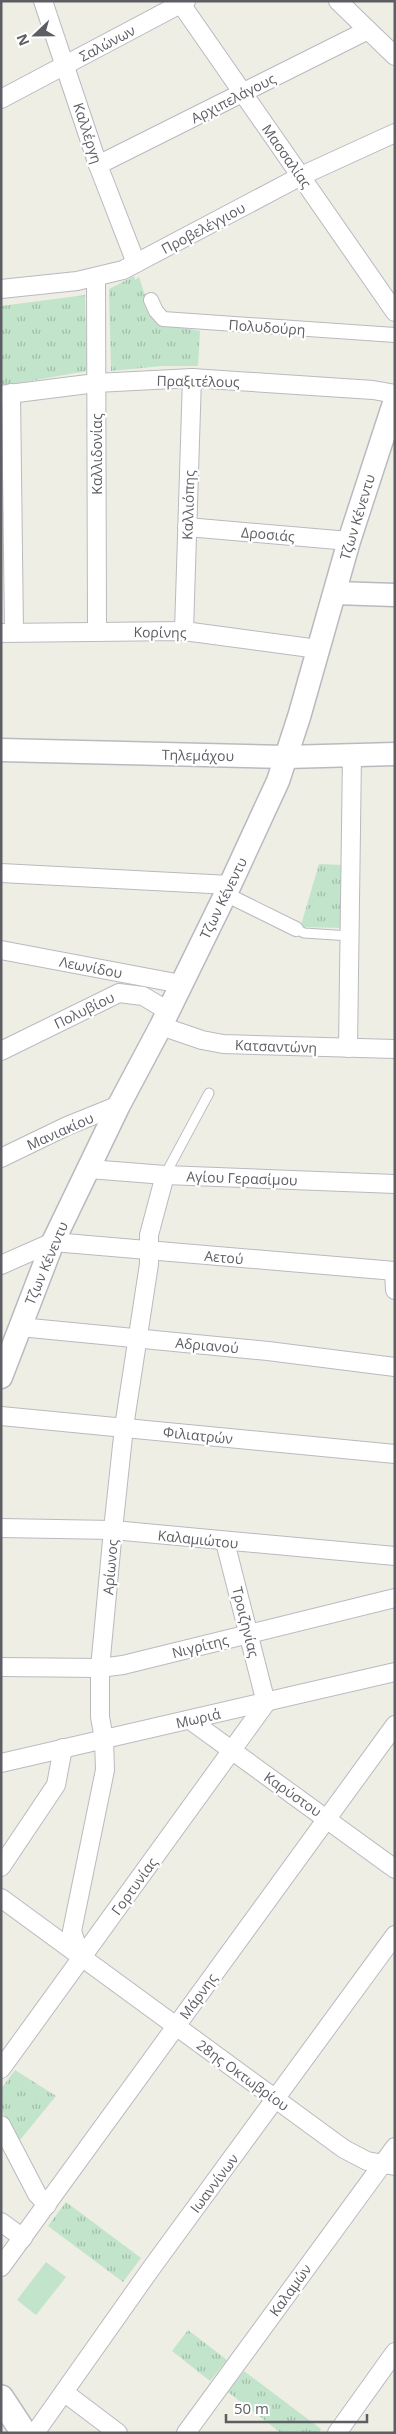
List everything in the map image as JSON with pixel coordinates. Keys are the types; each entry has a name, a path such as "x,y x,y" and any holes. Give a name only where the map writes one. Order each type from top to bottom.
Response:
{"main road":[{"path":"1,2398 24,2433"}],"street":[{"name":"Καλλέργη","path":"43,1 98,165 136,263"},
{"path":"338,1 395,56"},
{"name":"Σαλώνων","path":"1,99 66,66 182,2"},
{"name":"Μασσαλίας","path":"182,2 395,312"},
{"name":"Αρχιπελάγους","path":"98,165 368,30"},
{"name":"Προβελέγγιου","path":"2,286 96,277 123,270 301,176 395,133"},
{"name":"Καλλιδονίας","path":"96,277 97,631"},
{"name":"Πολυδούρη","path":"152,300 156,311 163,319 395,335"},
{"name":"Πραξιτέλους","path":"6,394 96,382 192,378 373,390 395,394"},
{"name":"Καλλιόπης","path":"184,631 192,378"},
{"path":"6,394 8,632"},
{"name":"Τζων Κένεντυ","path":"1,1377 53,1242 119,1105 228,889 278,781 349,541 388,437 395,400"},
{"name":"Δροσιάς","path":"187,527 349,541"},
{"path":"335,593 395,596"},
{"name":"Κορίνης","path":"8,632 184,631 318,649"},
{"name":"Τηλεμάχου","path":"1,750 286,757 395,754"},
{"path":"348,1048 352,755"},
{"path":"1,873 228,889 296,929"},
{"name":"Λεωνίδου","path":"1,950 181,984"},
{"name":"Πολυβίου","path":"1,1051 119,993 144,996 164,1018"},
{"name":"Κατσαντώνη","path":"164,1018 202,1040 223,1044 395,1049"},
{"name":"Μανιακίου","path":"1,1158 67,1126 119,1105"},
{"name":"Αγίου Γερασίμου","path":"89,1168 165,1176 395,1184"},
{"name":"Αρίωνος","path":"82,1958 72,1931 105,1770 104,1738 100,1716 100,1668 113,1530 124,1427 150,1264 148,1250 149,1235 165,1176"},
{"path":"1,1265 53,1242"},
{"name":"Αετού","path":"53,1242 394,1271"},
{"path":"394,1271 395,1290"},
{"name":"Αδριανού","path":"20,1327 268,1351 395,1367"},
{"name":"Φιλιατρών","path":"1,1416 395,1454"},
{"name":"Καλαμιώτου","path":"1,1528 113,1530 225,1542 395,1556"},
{"name":"Τροιζηνίας","path":"225,1542 266,1703"},
{"name":"Νιγρίτης","path":"1,1667 100,1668 123,1665 395,1598"},
{"name":"Μωριά","path":"1,1763 395,1672"},
{"name":"Γορτυνίας","path":"1,2069 266,1703"},
{"name":"Καρύστου","path":"190,1720 395,1869"},
{"name":"Μάρνης","path":"1,2267 395,1725"},
{"path":"1,1867 56,1785 63,1748"},
{"name":"28ης Οκτωβρίου","path":"1,1898 344,2149 367,2161 388,2166"},
{"name":"Ιωαννίνων","path":"35,2433 150,2270 395,1935"},
{"path":"1,2125 36,2194 47,2205"},
{"name":"Καλαμών","path":"186,2433 388,2166 395,2147"},
{"path":"1,2222 23,2238"},
{"path":"337,2433 395,2352"},
{"path":"65,2393 118,2433"}],"lane":[{"path":"296,929 304,933 350,936"},
{"path":"165,1176 209,1093"}],"green space":[{"path":"134,276 135,280 139,277 151,314 160,324 200,331 198,366 162,366 111,371 109,289"},
{"path":"85,295 87,371 1,386 1,306"},
{"path":"319,864 342,865 342,928 305,927 301,925"},
{"path":"15,2070 56,2096 20,2140 1,2110 1,2089"},
{"path":"66,2202 141,2258 123,2282 48,2226"},
{"path":"46,2262 66,2277 36,2315 17,2300"},
{"path":"188,2330 227,2360 210,2381 172,2351"},
{"path":"244,2371 321,2429 319,2433 281,2433 228,2392"}]}
